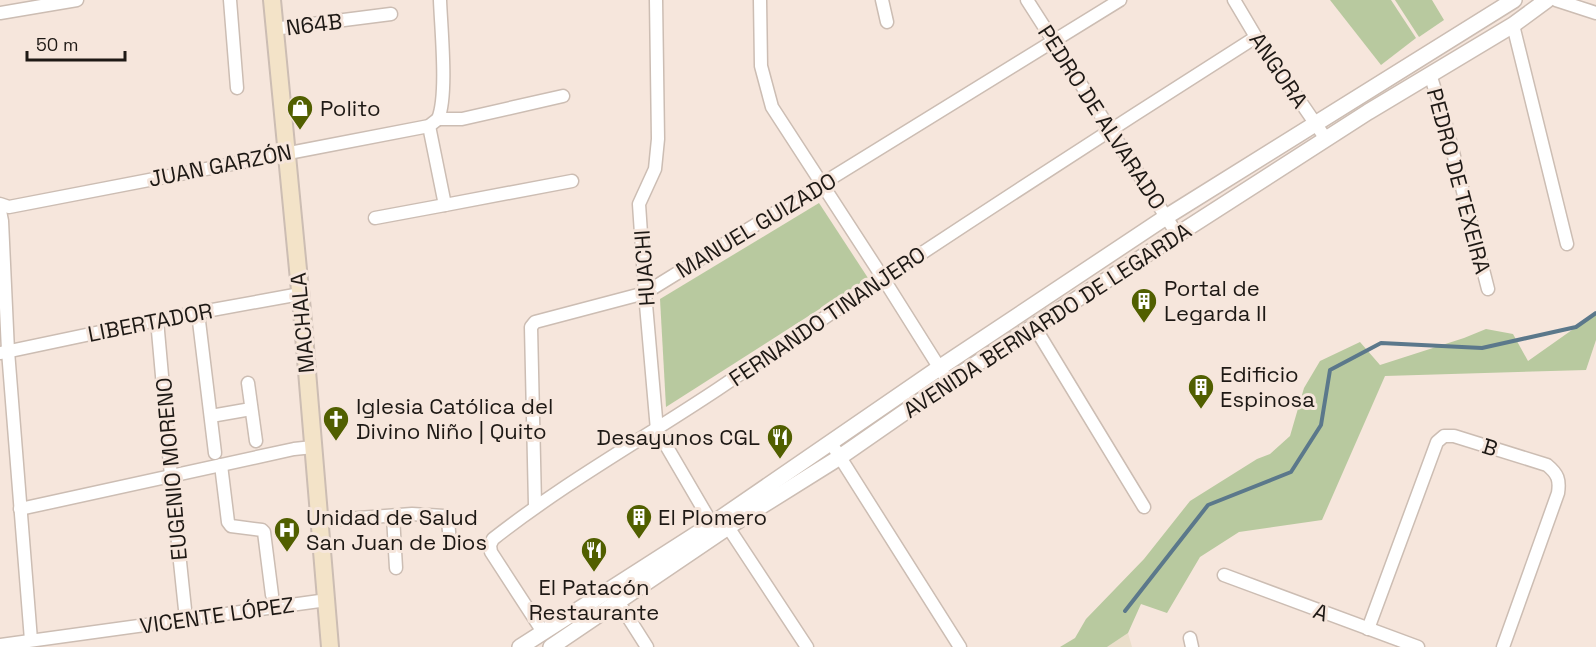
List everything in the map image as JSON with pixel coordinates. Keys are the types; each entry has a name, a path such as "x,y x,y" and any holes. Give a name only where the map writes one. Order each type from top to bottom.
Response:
{"main road":[{"name":"MACHALA","path":"272,0 330,647"}],"street":[{"path":"0,13 77,0"},
{"path":"230,0 237,88"},
{"path":"440,0 443,89 442,105 433,122 444,205"},
{"name":"HUACHI","path":"656,0 658,139 655,169 639,204 657,430 712,524"},
{"path":"760,0 761,66 772,107 948,382"},
{"path":"882,0 887,22"},
{"name":"PEDRO DE ALVARADO","path":"1027,0 1177,234"},
{"name":"MANUEL GUIZADO","path":"535,506 531,327 535,322 645,293 1120,0"},
{"name":"ANGORA","path":"1234,0 1256,37 1326,139"},
{"name":"AVENIDA BERNARDO DE LEGARDA","path":"551,647 614,595 712,524 939,368 1166,217 1514,0"},
{"name":"AVENIDA BERNARDO DE LEGARDA","path":"520,647 543,632 614,595 840,457 948,382 1326,139 1513,25 1547,0"},
{"path":"1556,0 1596,13"},
{"name":"N64B","path":"273,29 391,14"},
{"path":"1513,25 1567,244"},
{"name":"FERNANDO TINANJERO","path":"543,632 491,552 490,545 493,539 535,506 657,430 883,278 1256,37"},
{"name":"PEDRO DE TEXEIRA","path":"1430,74 1446,125 1488,289"},
{"name":"JUAN GARZÓN","path":"0,204 9,207 433,122 462,119 563,96"},
{"path":"375,218 572,180"},
{"path":"0,211 4,352 31,640"},
{"name":"LIBERTADOR","path":"4,352 157,320 300,294"},
{"path":"198,313 215,453"},
{"name":"EUGENIO MORENO","path":"157,320 186,619"},
{"path":"1034,327 1144,507"},
{"path":"248,383 256,441"},
{"path":"211,416 251,409"},
{"name":"B","path":"1368,629 1437,442 1444,436 1454,436 1547,465 1556,472 1560,483 1503,647"},
{"path":"831,443 960,647"},
{"path":"20,509 294,449 313,447"},
{"path":"221,465 228,522 231,526 264,532 272,595"},
{"path":"318,520 412,514 444,516 448,521 450,542"},
{"path":"393,516 396,568"},
{"path":"728,527 807,647"},
{"name":"A","path":"1224,575 1418,647"},
{"path":"614,595 647,647"},
{"name":"VICENTE LÓPEZ","path":"0,645 327,600"}],"shaded area":[{"path":"1128,633 1132,647 1107,647"}],"green space":[{"path":"1330,0 1391,0 1416,38 1381,65"},
{"path":"1395,0 1432,0 1444,20 1419,37"},
{"path":"819,203 868,278 666,407 660,299"},
{"path":"1596,313 1596,340 1586,370 1385,376 1322,520 1239,532 1200,557 1167,613 1141,604 1128,633 1107,647 1060,647 1075,638 1086,619 1144,559 1190,501 1257,459 1270,454 1290,436 1304,388 1320,361 1360,342 1380,365 1486,329 1513,334 1528,361"}],"waterway":[{"path":"1125,611 1208,505 1291,472 1321,425 1330,370 1381,343 1482,348 1576,327 1596,313"}],"place":[{"name":"Polito","path":"300,131"},
{"name":"Portal de Legarda II","path":"1144,324"},
{"name":"Edificio Espinosa","path":"1201,410"},
{"name":"Iglesia Católica del Divino Niño | Quito","path":"336,442"},
{"name":"Desayunos CGL","path":"780,460"},
{"name":"El Plomero","path":"639,540"},
{"name":"Unidad de Salud San Juan de Dios","path":"287,553"},
{"name":"El Patacón Restaurante","path":"594,573"}]}
